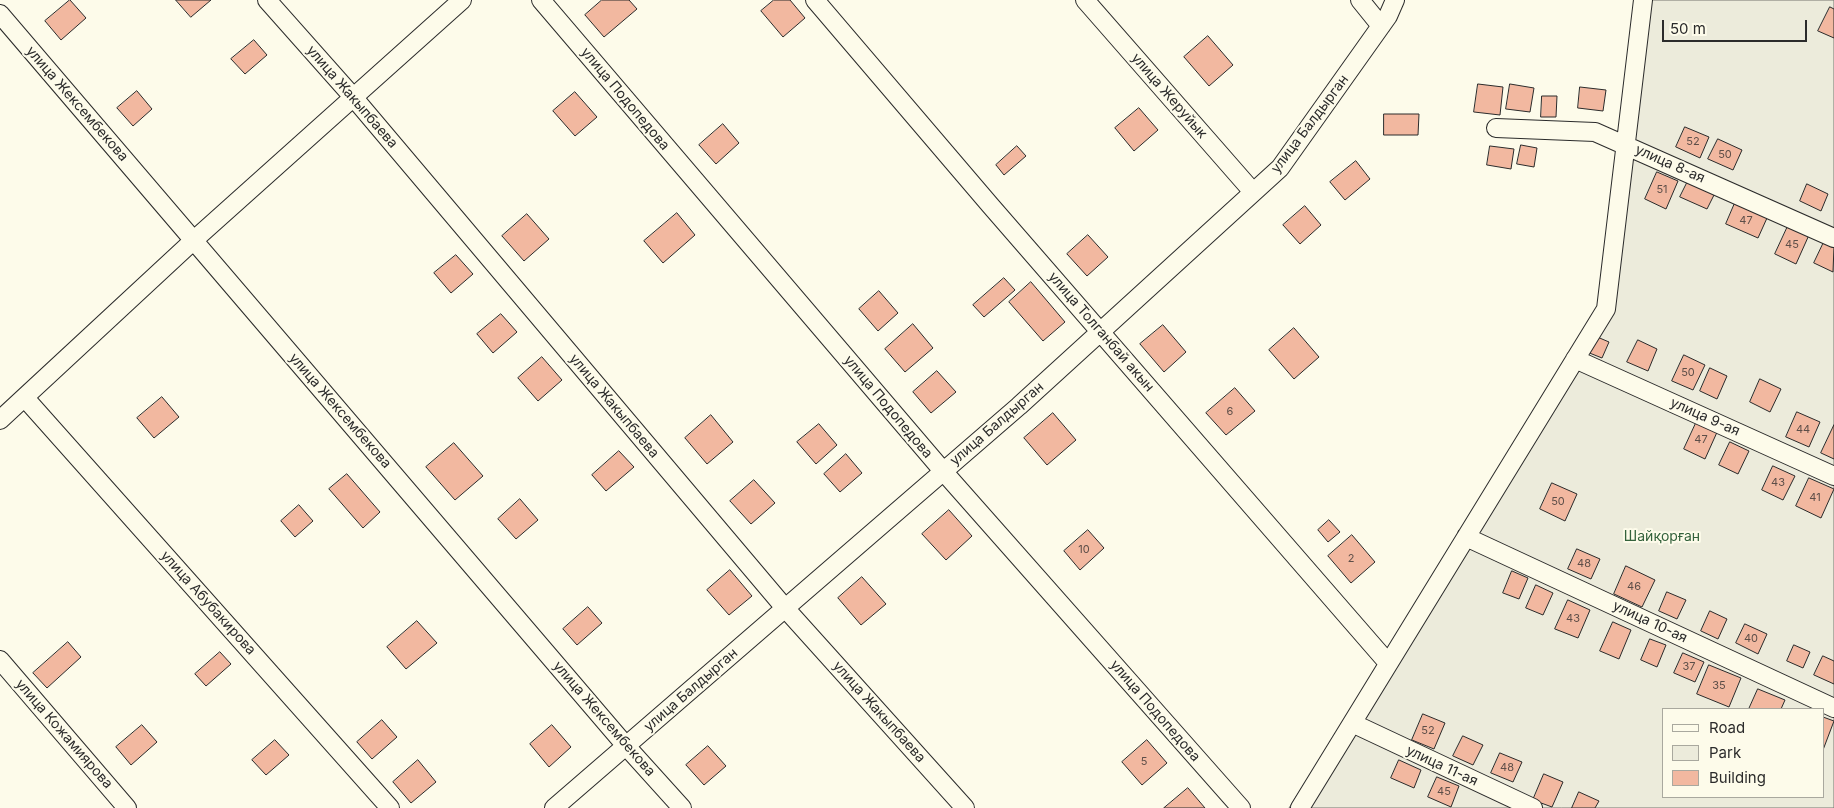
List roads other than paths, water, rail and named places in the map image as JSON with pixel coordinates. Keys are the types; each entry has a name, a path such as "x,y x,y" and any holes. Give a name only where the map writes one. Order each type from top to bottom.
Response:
{"street":[{"name":"улица Жакыпбаева","path":"268,0 354,98 785,608 964,808"},
{"path":"0,420 194,240 462,0"},
{"name":"улица Подопедова","path":"541,0 943,471 1241,808"},
{"name":"улица Толганбай акын","path":"815,0 1388,664"},
{"name":"улица Жеруйык","path":"1085,0 1253,192"},
{"path":"1360,0 1381,26"},
{"name":"улица Балдырган","path":"554,808 1019,406 1280,168 1388,16 1395,0"},
{"path":"1300,808 1606,309 1643,0"},
{"name":"улица Жексембекова","path":"0,14 626,746 682,808"},
{"name":"улица 8-ая","path":"1496,128 1595,132 1626,144 1834,238"},
{"name":"улица 9-ая","path":"1575,359 1834,476"},
{"name":"улица Абубакирова","path":"25,398 390,808"},
{"name":"улица 10-ая","path":"1466,537 1834,708"},
{"name":"улица Кожамиярова","path":"0,660 127,808"},
{"name":"улица 11-ая","path":"1352,723 1533,808"}],"park label":[{"name":"Шайқорған","path":"1662,537"}]}
